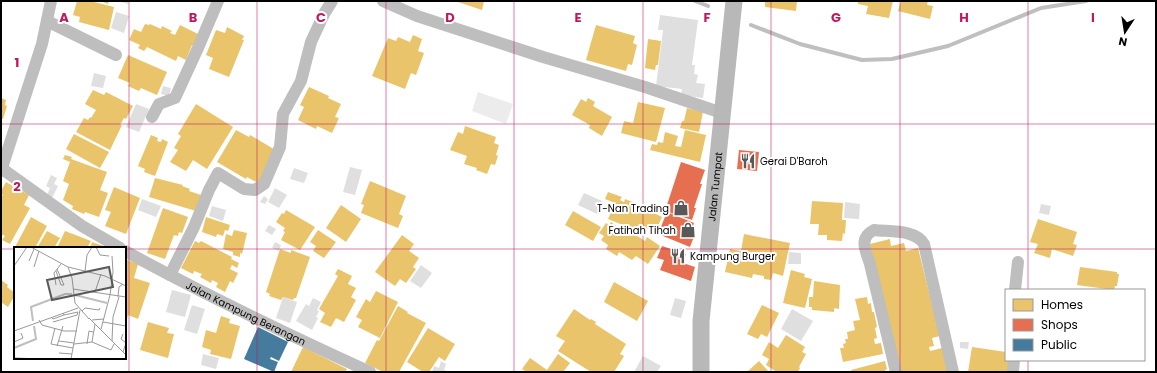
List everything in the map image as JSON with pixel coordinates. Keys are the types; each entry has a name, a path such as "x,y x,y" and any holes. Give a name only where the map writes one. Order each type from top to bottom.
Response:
{"main road":[{"name":"Jalan Tumpat","path":"701,372 700,321 734,1"}],"street":[{"path":"51,1 42,44 1,170 82,226 118,247"},
{"path":"152,117 159,104 175,98 218,1"},
{"path":"170,275 194,227 209,190 218,173 244,189 255,190 264,184 280,147 283,114 301,82 311,42 332,1"},
{"path":"383,1 416,16 542,57 645,87 722,113"},
{"path":"48,21 116,55"},
{"path":"896,372 864,241 866,236 874,230 907,234 916,237 924,244 953,372"},
{"name":"Jalan Kampung Berangan","path":"126,252 278,329 370,372"},
{"path":"1015,289 1018,262"},
{"path":"1013,372 1014,361"}],"shaded area":[{"path":"478,92 513,104 506,124 472,111"}],"building: Homes":[{"path":"77,1 90,1 114,7 109,30 79,22 80,17 73,15"},
{"path":"100,1 109,1 108,4"},
{"path":"455,1 484,1 482,10"},
{"path":"765,1 797,1 796,11 765,7"},
{"path":"858,1 893,1 889,18 866,14 868,6 858,4"},
{"path":"901,1 928,1 927,5 933,6 930,19 898,11"},
{"path":"145,24 150,24 161,29 162,26 172,31 170,33 175,35 180,25 200,35 194,46 192,45 186,60 178,56 176,61 147,47 144,51 138,48 140,45 129,40 134,29 141,32"},
{"path":"596,25 635,36 633,43 637,45 632,65 628,64 626,71 586,60"},
{"path":"227,27 244,36 242,40 244,40 229,77 209,69 213,58 206,55 216,30 225,33"},
{"path":"413,35 422,39 418,51 424,53 416,75 411,73 405,89 372,76 388,38 396,41 398,37 410,42"},
{"path":"648,39 661,41 658,65 656,65 655,70 645,68"},
{"path":"128,55 167,72 157,95 141,88 139,91 128,86 130,83 118,78"},
{"path":"309,87 329,96 328,98 341,104 335,117 339,118 332,133 317,126 316,129 298,120 304,107 300,105"},
{"path":"93,90 104,95 106,92 133,106 126,119 124,118 120,125 122,125 110,150 76,132 84,118 88,120 90,117 91,118 96,110 85,104"},
{"path":"1,98 6,100 5,105 7,106 3,119 1,119"},
{"path":"588,98 595,102 593,106 612,117 602,136 589,128 590,125 572,115 581,99 586,102"},
{"path":"638,102 665,108 656,142 621,133 624,121 633,123"},
{"path":"196,104 233,127 207,169 193,160 186,171 170,162 178,150 174,148 181,136 178,134"},
{"path":"687,108 703,112 699,132 680,128 682,121 684,121"},
{"path":"465,126 496,137 494,143 499,145 496,155 498,156 495,165 491,164 487,174 476,170 477,168 464,164 467,156 450,150 458,132 463,134"},
{"path":"236,130 249,137 250,135 277,151 258,183 247,177 246,179 217,162"},
{"path":"685,130 706,135 700,162 650,150 652,144 657,145 658,142 663,143 665,132 678,136 675,146 681,147"},
{"path":"74,134 109,152 100,168 66,149"},
{"path":"151,135 158,138 157,141 161,142 162,139 168,142 155,176 144,172 145,169 138,166"},
{"path":"65,155 72,157 71,159 107,172 100,190 108,193 99,217 85,212 84,214 72,209 73,206 63,200 69,184 63,181 70,162 63,159"},
{"path":"155,178 183,185 182,186 190,189 189,191 201,195 196,211 149,197"},
{"path":"370,181 406,196 399,214 403,216 398,228 361,213 364,205 361,204"},
{"path":"6,182 29,195 24,205 30,208 10,244 2,240 5,236 1,234 1,198 3,195 1,194 1,191"},
{"path":"114,187 140,198 126,234 105,226 111,212 105,210"},
{"path":"608,192 622,197 620,200 624,202 625,199 653,210 652,212 662,217 656,230 648,227 645,234 608,219 615,203 605,199"},
{"path":"812,201 843,203 842,220 846,220 845,234 843,233 842,241 827,240 827,235 818,235 819,224 810,224"},
{"path":"341,205 361,219 346,242 326,228"},
{"path":"163,208 188,217 182,233 179,232 178,236 174,235 165,259 147,253"},
{"path":"286,210 315,227 300,250 281,240 285,232 283,231 285,228 276,222"},
{"path":"573,211 601,227 593,241 565,225"},
{"path":"31,217 47,226 36,247 15,247"},
{"path":"206,217 230,225 228,231 225,230 223,236 217,234 216,237 202,232"},
{"path":"1038,219 1077,232 1073,244 1077,245 1073,256 1052,249 1050,258 1034,253 1038,244 1030,242"},
{"path":"611,222 623,231 625,228 645,241 647,237 660,246 648,264 636,256 632,260 619,252 617,256 606,249 608,245 601,240 604,236 599,233 606,223 609,225"},
{"path":"234,230 247,233 240,257 233,255 233,252 223,249 226,234 232,236"},
{"path":"318,230 336,242 324,258 313,251 316,246 310,242"},
{"path":"47,231 60,238 55,247 38,247"},
{"path":"65,231 91,241 88,247 57,247"},
{"path":"744,234 790,243 783,276 773,273 771,280 764,279 764,276 753,274 752,278 725,272 730,249 741,251"},
{"path":"402,235 414,244 409,251 419,258 413,267 416,269 406,283 400,279 395,286 375,272"},
{"path":"890,239 891,246 904,243 906,251 918,248 940,336 932,338 934,346 929,347 930,351 942,348 948,372 901,372 870,244"},
{"path":"195,241 199,243 201,241 232,257 231,259 239,263 237,268 232,265 230,269 238,273 233,283 230,281 225,292 216,287 218,283 212,280 211,283 200,277 202,274 194,271 193,274 181,268"},
{"path":"92,242 106,247 90,247"},
{"path":"280,249 291,253 291,250 310,257 296,298 293,300 283,297 281,300 269,296 270,294 266,292"},
{"path":"126,259 138,264 134,278 150,283 138,319 128,315 127,319"},
{"path":"1080,267 1117,272 1117,274 1119,274 1117,286 1115,286 1114,289 1077,285"},
{"path":"338,269 352,276 348,284 356,288 351,297 356,300 344,322 336,318 331,327 320,322 325,313 319,309 338,276 335,274"},
{"path":"791,270 805,274 804,277 812,279 805,308 783,303"},
{"path":"1,280 14,292 14,297 8,307 1,302"},
{"path":"814,281 840,285 839,309 834,308 834,312 812,310 812,307 809,307 809,297 813,297"},
{"path":"614,282 648,301 637,321 604,302"},
{"path":"376,291 398,302 380,338 358,327 362,320 356,317 366,299 370,302"},
{"path":"867,297 868,304 871,303 872,312 874,312 877,327 875,328 877,338 874,339 875,344 881,343 883,354 843,362 840,348 844,348 843,344 846,343 845,339 848,339 847,332 855,330 853,321 860,320 855,299"},
{"path":"762,305 779,313 767,337 761,334 758,339 747,334"},
{"path":"398,306 408,312 407,313 426,323 399,372 383,372 365,363"},
{"path":"574,309 590,320 591,319 596,322 595,324 626,344 620,354 624,356 614,372 591,372 558,351 565,341 556,336"},
{"path":"221,316 230,319 229,323 240,326 231,359 210,354 211,350 202,347 206,330 216,333"},
{"path":"148,322 169,328 167,333 174,334 168,358 140,350"},
{"path":"428,328 455,344 445,361 439,357 429,372 423,372 407,362"},
{"path":"786,335 805,347 802,352 806,354 798,372 777,372 766,365 769,359 762,355 769,342 778,348"},
{"path":"303,347 347,369 345,372 291,372"},
{"path":"972,347 1005,352 1005,361 1012,361 1010,372 968,372"},
{"path":"558,354 570,363 563,372 527,372 522,369 530,358 547,370"},
{"path":"759,361 769,372 747,372"},
{"path":"885,361 887,369 885,372 852,372 851,370"}],"building: Shops":[{"name":"Gerai D'Baroh","path":"739,150 759,152 757,171 737,169"},
{"path":"681,162 705,170 700,184 702,184 694,208 696,208 692,220 665,211"},
{"path":"667,212 694,223 691,232 695,234 690,247 658,234"},
{"path":"662,246 686,254 683,263 695,267 691,281 660,270 664,260 657,258"}],"building: Public":[{"path":"258,327 288,342 279,361 271,357 270,359 278,362 274,372 244,359"}],"building: Other":[{"path":"118,1 129,1 128,4"},
{"path":"116,12 129,16 124,33 111,28"},
{"path":"660,15 698,20 692,65 695,65 694,74 698,75 696,83 705,84 703,98 681,95 682,89 656,86 663,30 658,30"},
{"path":"94,73 106,76 103,88 91,86"},
{"path":"163,86 171,88 169,96 161,94"},
{"path":"136,104 149,109 139,132 126,127"},
{"path":"350,167 362,170 355,195 343,192"},
{"path":"294,168 308,173 304,183 290,179"},
{"path":"51,175 57,178 54,184 58,186 52,198 47,195 50,188 46,186"},
{"path":"275,188 287,195 279,208 268,202"},
{"path":"584,193 602,201 597,214 578,205"},
{"path":"264,196 268,199 265,204 260,202"},
{"path":"142,199 161,206 156,217 138,210"},
{"path":"845,202 860,204 859,219 844,218"},
{"path":"1041,204 1051,206 1049,215 1039,213"},
{"path":"212,206 226,210 223,221 209,216"},
{"path":"269,225 276,229 272,235 265,231"},
{"path":"275,242 281,245 279,251 272,248"},
{"path":"789,252 801,253 801,264 788,264"},
{"path":"421,265 432,273 421,288 410,281"},
{"path":"172,290 191,295 185,317 166,312"},
{"path":"283,297 297,302 290,323 276,318"},
{"path":"313,298 321,302 317,310 319,311 316,317 318,318 312,330 296,321 306,304 309,306"},
{"path":"675,298 686,301 681,318 670,315"},
{"path":"192,305 205,309 197,334 184,330"},
{"path":"792,309 813,321 801,341 781,329"},
{"path":"960,342 969,342 968,349 960,348"},
{"path":"203,354 219,358 216,369 201,365"},
{"path":"643,356 661,366 657,372 634,372"},
{"path":"441,361 446,364 444,370 449,372 432,372 434,366 439,368"}],"waterway":[{"path":"695,1 708,6"},
{"path":"751,25 800,44 862,60 892,59 948,46 1041,8 1086,1"}],"place":[{"name":"Gerai D'Baroh","path":"748,161"},
{"name":"T-Nan Trading","path":"681,208"},
{"name":"Fatihah Tihah","path":"688,230"},
{"name":"Kampung Burger","path":"678,256"}]}
